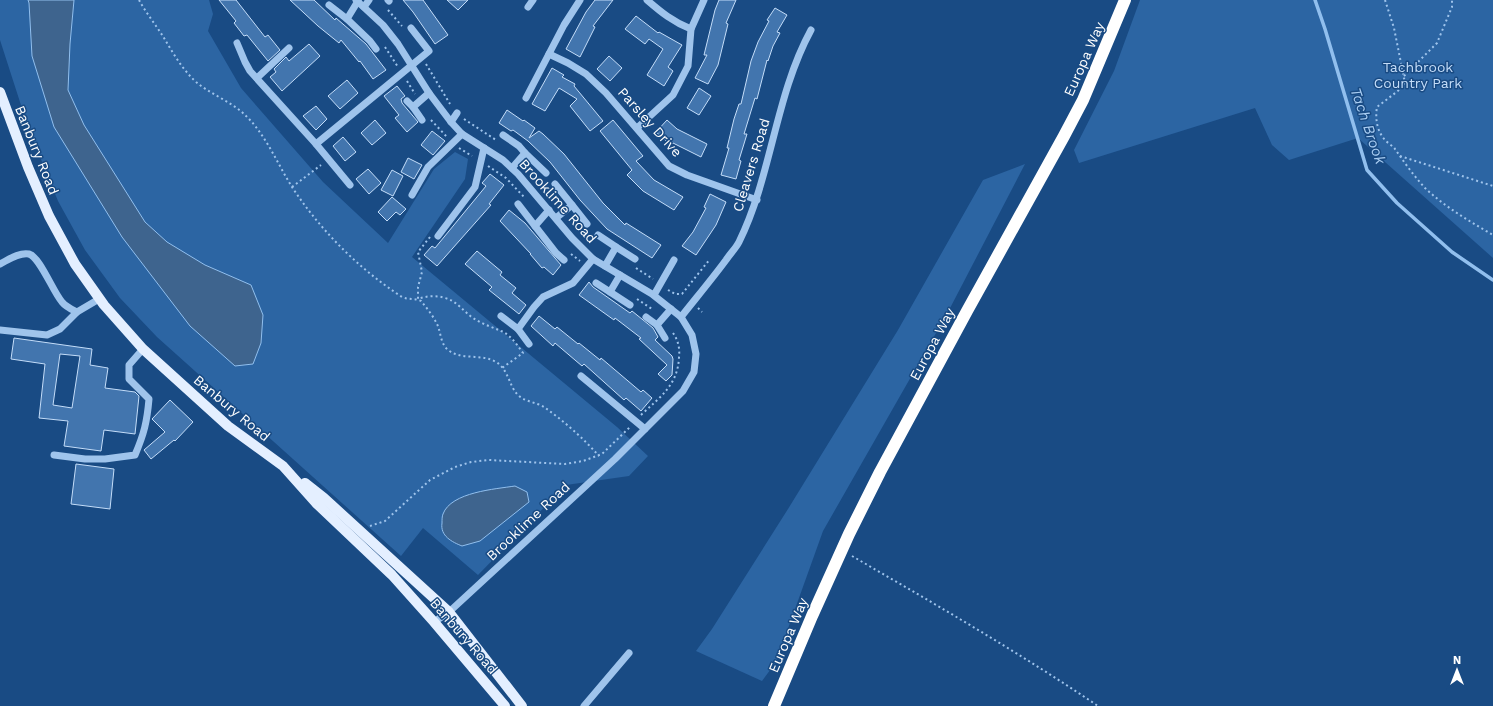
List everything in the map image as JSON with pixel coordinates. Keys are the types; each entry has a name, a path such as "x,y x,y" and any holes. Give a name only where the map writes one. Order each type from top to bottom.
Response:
{"highway":[{"name":"Europa Way","path":"774,706 796,651 842,550 884,465 1083,100 1125,0"}],"main road":[{"name":"Banbury Road","path":"0,92 49,216 75,264 99,299 143,349 228,426 283,466 316,503 392,575 505,706"},
{"path":"283,466 324,498 449,612 522,706"}],"street":[{"path":"364,7 369,0"},
{"path":"528,7 533,0"},
{"path":"526,98 564,25 580,0"},
{"path":"647,0 672,20 691,29"},
{"path":"637,128 673,95 688,66 691,29 704,0"},
{"path":"347,19 357,1"},
{"name":"Brooklime Road","path":"357,1 383,25 398,44 410,66 451,122 462,134 503,160 512,168 572,238 593,259 654,295 681,317 692,335 696,354 694,372 683,391 645,429 449,612 434,622"},
{"path":"329,5 347,19 376,49"},
{"path":"316,144 428,51 411,28"},
{"name":"Cleavers Road","path":"681,317 738,244 757,200 783,104 800,50 811,30"},
{"path":"237,43 245,62 257,78 316,144 350,185"},
{"path":"257,78 289,48"},
{"name":"Parsley Drive","path":"549,54 586,74 606,93 669,166 687,175 757,200"},
{"path":"413,107 430,93"},
{"path":"407,101 422,120"},
{"path":"451,122 457,112"},
{"path":"412,195 428,166 462,134"},
{"path":"503,135 519,146 546,173"},
{"path":"438,236 475,187 484,148"},
{"path":"512,168 525,153"},
{"path":"555,184 587,224"},
{"path":"518,204 556,253 564,260"},
{"path":"556,218 572,205"},
{"path":"535,226 549,210"},
{"path":"598,235 635,259"},
{"path":"605,266 616,247"},
{"path":"0,264 20,254 29,254 34,257 52,289 62,302 77,312"},
{"path":"518,329 543,297 573,283 593,259"},
{"path":"654,295 674,260"},
{"path":"610,292 620,274"},
{"path":"596,283 630,304"},
{"path":"0,330 47,334 60,329 77,312 99,299"},
{"path":"657,325 671,309"},
{"path":"501,316 518,329 528,344"},
{"path":"646,317 657,325 665,338"},
{"path":"54,455 85,459 105,459 135,455 148,418 149,399 129,379 129,365 143,349"},
{"path":"581,376 645,429"},
{"path":"584,706 629,653"}],"path":[{"path":"138,0 175,57 196,82 243,114 264,139 292,187 332,240 380,283 402,297 406,299 418,299 429,296 447,298 455,302 472,317 502,331 510,337 523,353 502,368"},
{"path":"1385,0 1394,28 1405,82 1403,87 1377,108 1375,117 1377,127 1385,141 1394,148 1425,188 1459,215 1493,235"},
{"path":"1404,77 1437,43 1452,7 1452,0"},
{"path":"384,45 402,72 419,102 435,124 453,143 506,178 528,202"},
{"path":"1399,156 1493,186"},
{"path":"292,187 328,159"},
{"path":"438,236 433,232 418,252 422,272 418,287 418,299 425,306 437,324 443,343 447,350 457,355 495,361 502,368 518,396 544,407 579,436 598,456"},
{"path":"571,253 586,266"},
{"path":"369,526 385,521 430,480 455,467 471,462 489,460 574,463 598,456 670,387 677,373 679,358 678,344 674,334 663,318 634,297"},
{"path":"842,550 957,617 1050,674 1098,706"}],"green space":[{"path":"0,0 209,0 213,14 208,31 241,88 323,182 388,243 434,169 455,152 468,159 465,179 412,257 617,427 648,456 629,476 566,485 478,575 423,528 401,556 157,337 120,298 85,250 58,201 29,130 0,40"},
{"name":"Tachbrook Country Park","path":"1140,0 1493,0 1493,258 1358,138 1289,160 1272,145 1255,108 1079,163 1074,150 1114,71"},
{"path":"1025,164 948,312 823,531 776,662 762,681 696,651 712,629 788,509 898,330 983,180"}],"shaded area":[{"path":"28,0 74,0 68,90 84,125 145,222 167,242 205,265 251,285 263,315 261,343 253,364 235,366 190,326 122,237 54,127 32,56"},
{"path":"515,486 527,492 529,502 480,541 462,546 454,543 445,535 442,528 442,518 448,507 455,501 464,496 486,490"}],"building":[{"path":"219,0 236,0 265,37 268,35 280,50 268,61 247,35 244,36 234,23 236,21"},
{"path":"290,0 314,0 335,20 336,18 366,44 386,70 373,79 360,61 359,62 341,40 339,43"},
{"path":"403,0 423,0 448,35 435,44"},
{"path":"447,0 468,0 458,10"},
{"path":"595,0 613,0 593,26 595,27 580,57 566,49 586,12"},
{"path":"719,0 736,0 726,23 728,24 718,65 708,84 695,78 707,55 704,55 715,10"},
{"path":"775,8 787,15 777,32 780,33 773,46 768,61 767,60 757,99 755,98 744,134 747,134 739,160 741,161 736,179 721,175 729,148 727,148 734,119 739,104 741,104 751,61 758,42 769,21 767,20"},
{"path":"636,16 658,33 659,32 682,45 668,67 673,71 664,86 647,75 663,49 649,39 645,44 625,29"},
{"path":"309,44 320,56 282,91 270,77 276,72 274,69 286,57 289,61"},
{"path":"609,56 622,68 610,81 597,69"},
{"path":"552,68 564,75 562,77 575,84 574,86 603,121 590,131 570,106 577,99 559,88 545,111 532,104"},
{"path":"347,80 358,93 340,109 328,96"},
{"path":"397,86 405,96 401,99 402,103 418,122 407,132 395,118 399,115 384,96"},
{"path":"699,88 711,96 699,115 687,108"},
{"path":"316,106 327,119 316,130 303,116"},
{"path":"507,110 535,128 529,138 539,131 564,154 603,203 625,225 626,223 661,245 652,258 607,229 580,200 550,162 528,141 513,130 511,131 499,123"},
{"path":"375,120 386,133 372,145 361,133"},
{"path":"613,120 643,156 636,161 654,180 683,197 674,210 643,191 627,175 632,170 600,131"},
{"path":"667,120 677,129 707,144 701,157 673,143 671,145 656,132"},
{"path":"432,131 445,141 433,155 421,145"},
{"path":"343,137 356,152 345,161 333,146"},
{"path":"408,158 422,165 414,179 401,172"},
{"path":"368,169 381,183 369,194 356,179"},
{"path":"392,170 403,176 393,196 381,190"},
{"path":"490,174 504,185 489,204 491,205 437,266 424,255 432,246 435,248 486,186 482,183"},
{"path":"710,194 726,202 716,225 696,255 682,246 693,232 706,208 704,207"},
{"path":"392,197 406,209 400,215 396,212 387,221 378,212"},
{"path":"509,210 525,223 561,265 553,275 544,267 542,268 500,221"},
{"path":"477,251 502,272 500,275 516,288 512,293 526,305 519,314 489,290 492,287 465,264"},
{"path":"589,282 593,287 630,313 632,311 653,328 658,337 655,340 672,356 673,359 672,375 666,381 658,374 667,365 639,339 641,338 615,318 614,320 579,295"},
{"path":"539,316 555,329 557,327 600,360 601,358 641,392 643,390 652,398 641,411 626,398 624,400 584,364 582,366 555,343 553,346 531,326"},
{"path":"14,338 92,349 90,365 108,368 105,388 135,392 139,396 135,434 104,430 101,451 64,446 68,421 39,418 45,364 11,359","holes":["60,354 80,356 72,408 53,405"]},
{"path":"170,400 193,422 175,441 174,440 151,459 144,450 165,432 152,419"},
{"path":"76,464 114,469 110,509 71,504"}],"waterway":[{"name":"Tach Brook","path":"1315,0 1367,170 1397,203 1452,252 1493,280"}]}
